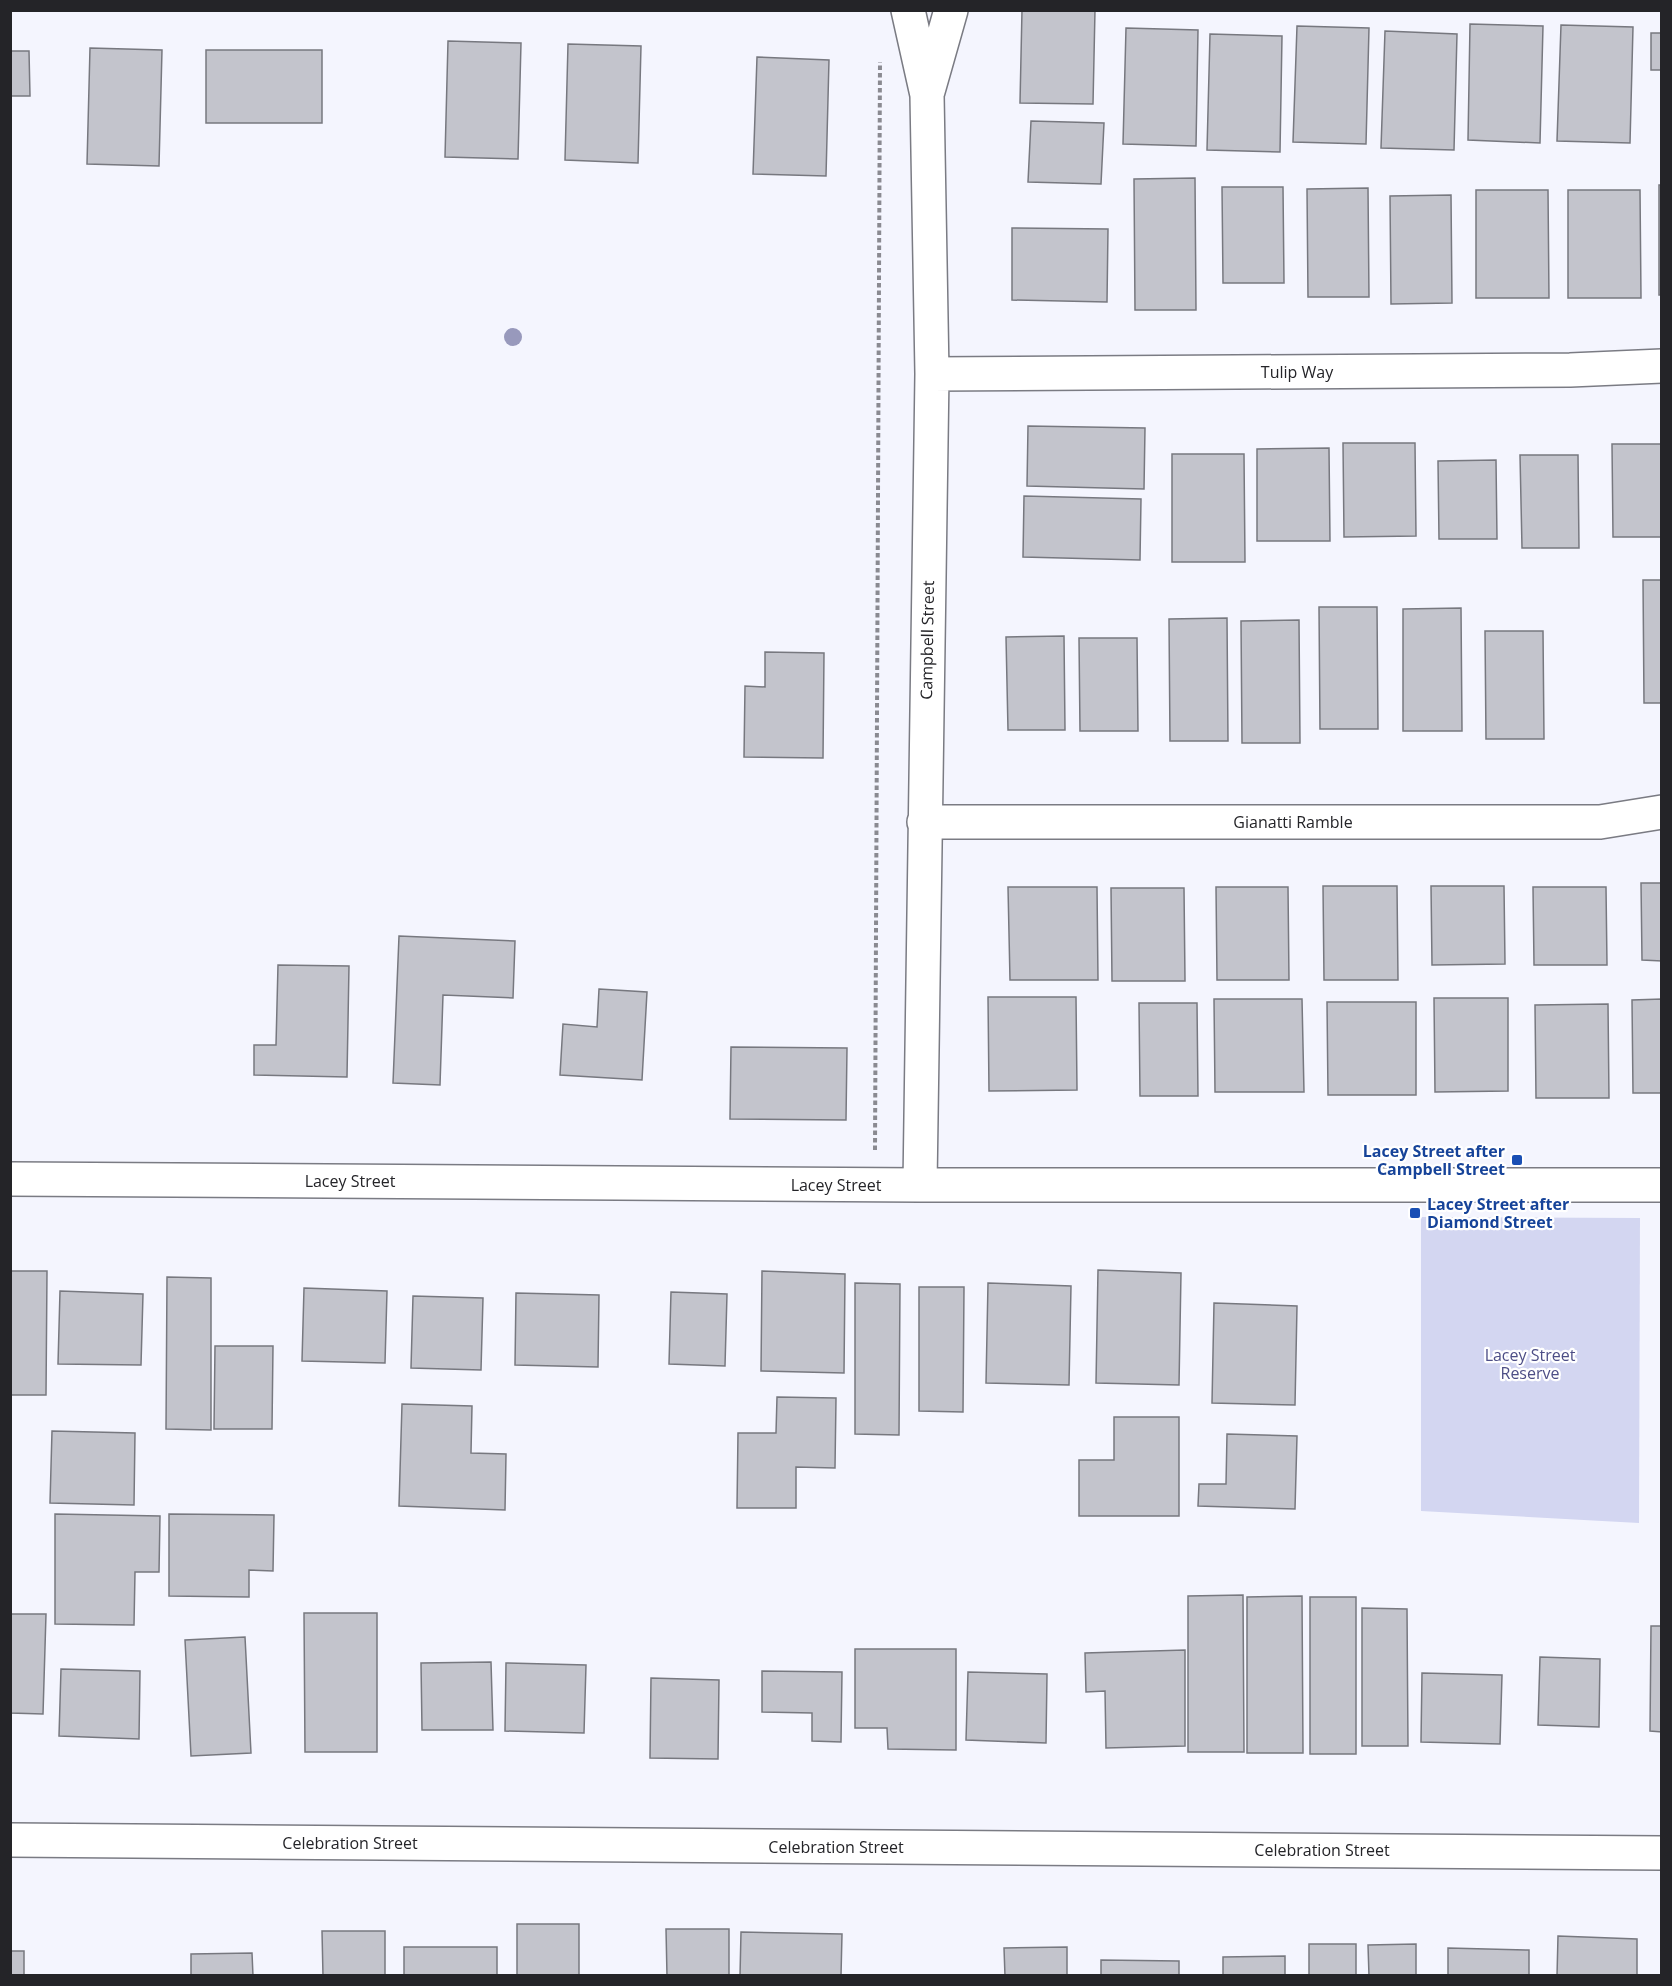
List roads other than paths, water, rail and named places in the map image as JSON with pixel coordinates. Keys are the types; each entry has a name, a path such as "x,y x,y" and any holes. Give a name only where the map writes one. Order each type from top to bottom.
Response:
{"street":[{"name":"Campbell Street","path":"908,10 927,95 932,374 920,1185"},
{"name":"Campbell Street","path":"927,95 951,10"},
{"name":"Tulip Way","path":"932,374 1570,370 1662,366"},
{"name":"Gianatti Ramble","path":"924,822 1600,822 1662,812"},
{"name":"Lacey Street","path":"10,1179 874,1185 1662,1185"},
{"name":"Celebration Street","path":"10,1840 1662,1853"}],"place":[{"name":"Lacey Street after Campbell Street","path":"1517,1160"},
{"name":"Lacey Street after Diamond Street","path":"1415,1213"}],"park label":[{"name":"Lacey Street Reserve","path":"1530,1364"}]}
